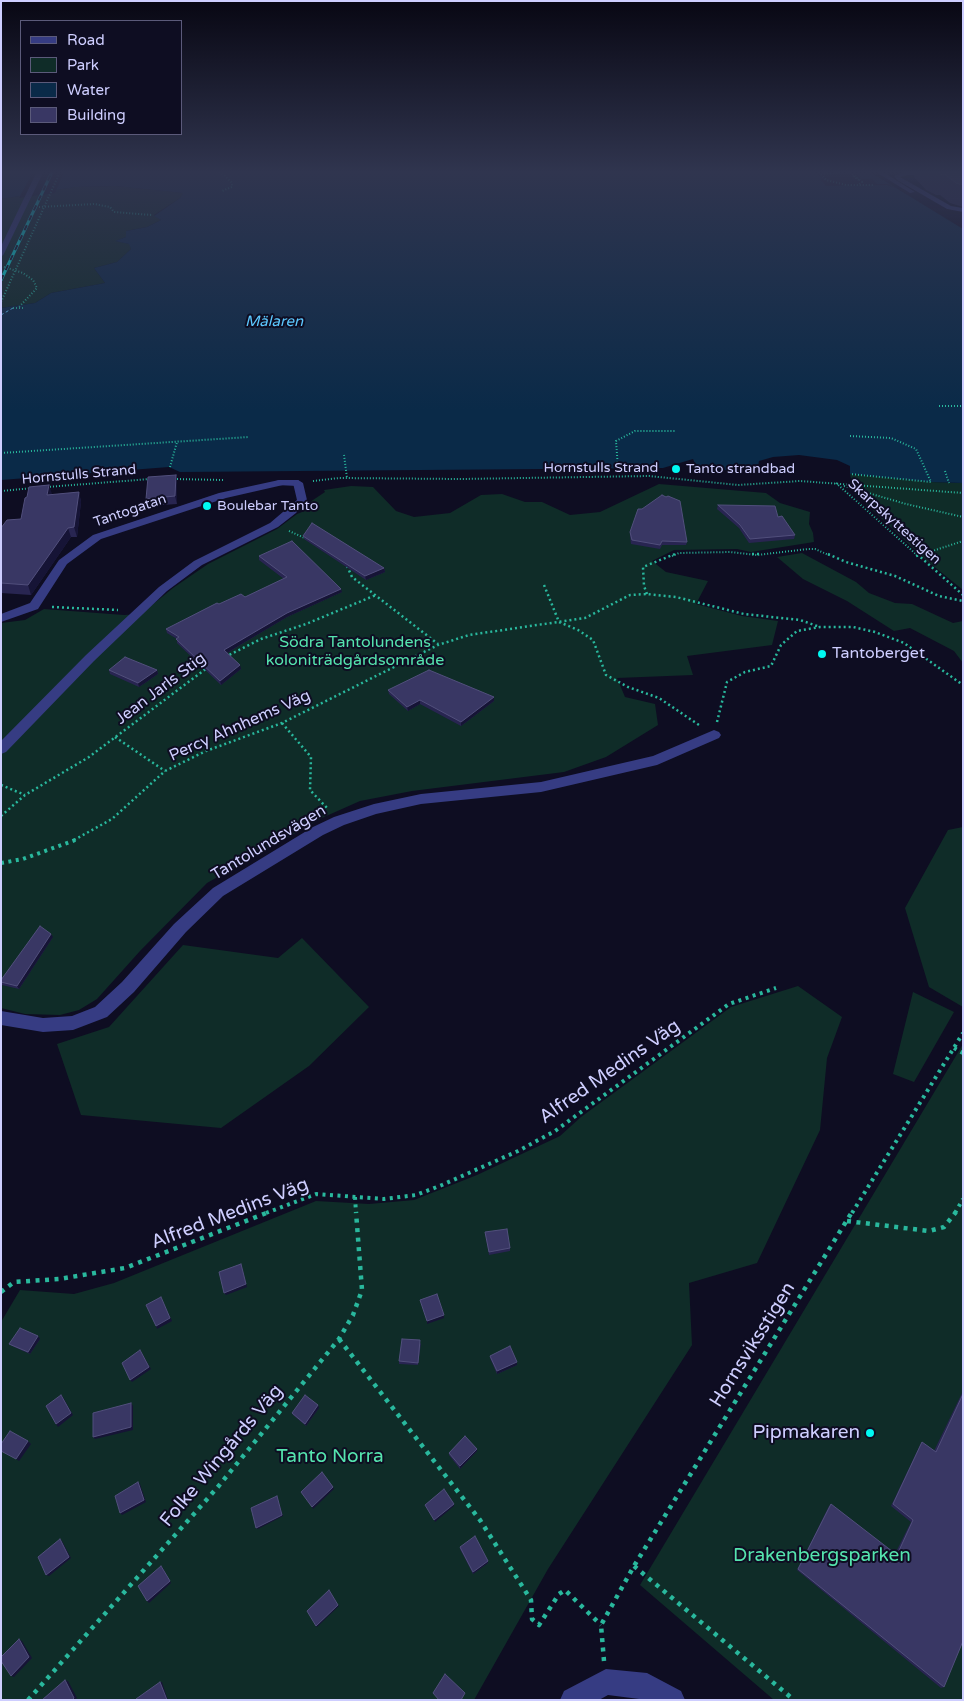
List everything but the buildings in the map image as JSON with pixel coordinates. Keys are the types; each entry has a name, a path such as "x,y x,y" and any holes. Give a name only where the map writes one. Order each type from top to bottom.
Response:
{"street":[{"name":"Tantogatan","path":"34,606 63,562 97,537 223,495 279,482"},
{"path":"1,749 90,658 163,589 198,563 274,525 292,511 302,500 298,483"},
{"path":"1,618 34,606"},
{"name":"Tantolundsvägen","path":"1,1018 43,1025 73,1023 101,1012 128,987 180,928 218,892 318,831 339,821 374,809 421,799 541,786 657,760 714,735"},
{"path":"573,1700 606,1682 647,1686 672,1700"}],"lane":[{"name":"Tantogatan","path":"279,482 298,483"}],"path":[{"path":"1,302 24,251"},
{"path":"1,266 23,272 33,280 37,288 18,308"},
{"path":"13,308 24,308"},
{"path":"939,406 963,406"},
{"path":"618,468 616,442 635,431 675,431"},
{"path":"850,436 891,438 916,449 930,482 850,474"},
{"path":"1,453 250,437"},
{"path":"170,467 177,442"},
{"path":"344,455 347,478"},
{"path":"945,471 949,483"},
{"name":"Hornstulls Strand","path":"298,483 347,478 461,479 649,476 738,485 800,481 963,493"},
{"name":"Hornstulls Strand","path":"1,491 150,479"},
{"path":"168,479 224,480"},
{"path":"836,483 906,504 963,517"},
{"name":"Skarpskyttestigen","path":"836,483 916,556 963,595"},
{"path":"287,530 313,543"},
{"path":"916,556 963,541"},
{"path":"647,594 644,586 643,568 679,553 730,552 757,555 808,548 846,562 896,576 939,596 963,601"},
{"path":"346,565 352,577 438,644"},
{"path":"544,586 559,622 578,630 593,640 606,675 628,687 659,698 714,735 728,682 745,672 771,666 781,644 797,632 820,627 854,627 897,640 963,685"},
{"name":"Percy Ahnhems Väg","path":"1,863 23,859 81,838 112,819 165,772 206,751 282,724 438,644 469,635 586,618 630,595 647,594 676,596 744,614 800,620 820,627"},
{"name":"Jean Jarls Stig","path":"222,659 261,639 306,624 376,595"},
{"path":"34,606 119,610"},
{"name":"Jean Jarls Stig","path":"1,816 25,794 89,757 208,667"},
{"path":"282,724 311,757 310,790 330,810"},
{"path":"115,737 165,772"},
{"path":"1,786 25,794"},
{"name":"Alfred Medins Väg","path":"1,1292 14,1282 59,1279 125,1268 316,1194 384,1199 416,1195 478,1170 556,1131 729,1004 776,988"},
{"name":"Hornsviksstigen","path":"601,1625 634,1566 963,1033"},
{"path":"954,1048 963,1053"},
{"name":"Folke Wingårds Väg","path":"28,1700 217,1488 339,1338 353,1315 362,1290 355,1197"},
{"path":"847,1222 929,1231 944,1228 963,1199"},
{"path":"339,1338 480,1520 531,1600 532,1619 539,1625 559,1594 565,1590 601,1625 606,1682"},
{"path":"634,1566 794,1700"}],"green space":[{"path":"1,251 128,251 117,262 94,268 105,283 51,293 35,303 1,308"},
{"path":"850,474 931,482 963,483 963,590 926,560 854,493"},
{"name":"Södra Tantolundens koloniträdgårdsområde","path":"659,484 766,493 780,503 810,512 809,524 814,542 751,552 737,549 674,550 652,561 666,572 708,581 696,604 742,616 778,621 772,645 687,656 693,675 617,678 625,697 655,704 658,725 606,757 564,772 412,791 360,801 324,817 207,883 140,951 97,999 79,1010 60,1015 25,1014 1,1008 1,623 25,620 44,609 124,615 141,614 173,588 208,564 277,529 297,514 307,510 310,502 325,492 324,490 351,486 373,487 396,511 414,517 450,513 481,495 502,494 525,502 542,502 570,515 600,512"},
{"path":"802,553 856,582 869,593 895,603 912,604 953,623 963,621 963,663 954,651 910,628 894,631 847,601 803,579 777,557"},
{"path":"963,827 963,1007 929,987 905,908 948,830"},
{"path":"302,938 369,1007 309,1066 221,1128 81,1115 57,1044 109,1027 183,945 278,958"},
{"name":"Tanto Norra","path":"798,986 842,1017 827,1058 820,1130 757,1263 689,1283 692,1345 548,1569 474,1700 1,1700 1,1322 20,1290 74,1294 114,1283 316,1201 369,1204 414,1200 477,1175 560,1136 581,1117 731,1007"},
{"path":"913,992 954,1012 914,1082 893,1074"},
{"name":"Drakenbergsparken","path":"963,1044 963,1700 774,1700 640,1585"}],"water":[{"name":"Mälaren","path":"128,251 963,251 963,483 931,482 850,474 850,466 837,460 799,455 773,457 759,461 758,466 727,470 697,468 693,459 663,468 180,472 169,467 1,480 1,308 35,303 51,293 105,283 94,268 117,262"}],"ferry route":[{"path":"1,315 13,308"}],"railway":[{"path":"1,280 15,251"}],"place":[{"name":"Tanto strandbad","path":"676,469"},
{"name":"Boulebar Tanto","path":"207,506"},
{"name":"Tantoberget","path":"822,654"},
{"name":"Pipmakaren","path":"870,1433"}]}
